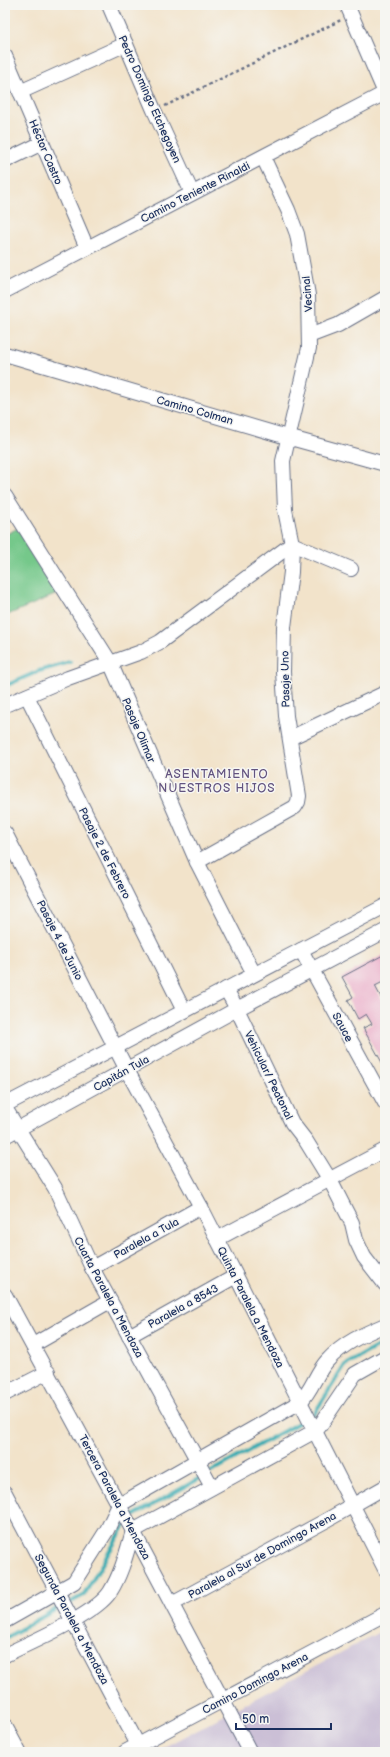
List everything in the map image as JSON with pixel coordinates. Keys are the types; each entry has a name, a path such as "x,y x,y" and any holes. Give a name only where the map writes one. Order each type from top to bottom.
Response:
{"street":[{"name":"Pedro Domingo Etchegoyen","path":"109,5 192,194"},
{"path":"350,10 385,93"},
{"path":"20,92 126,44"},
{"name":"Héctor Castro","path":"5,56 87,248"},
{"name":"Camino Teniente Rinaldi","path":"5,291 385,93"},
{"path":"5,161 42,143"},
{"name":"Vecinal","path":"263,157 288,210 297,234 308,295 309,348 287,437"},
{"path":"309,336 338,325 385,298"},
{"name":"Camino Colman","path":"5,354 287,437 385,464"},
{"name":"Pasaje Uno","path":"197,862 295,808 298,802 299,796 286,716 283,672 284,627 291,572 292,544 285,510 283,490 282,461 287,437"},
{"name":"Pasaje Olimar","path":"5,496 110,662 197,862 254,974"},
{"path":"5,704 110,662 141,652 160,642 292,544 351,569"},
{"path":"290,738 385,693"},
{"name":"Pasaje 2 de Febrero","path":"27,696 42,729 184,1011"},
{"name":"Pasaje 4 de Junio","path":"5,833 115,1047"},
{"path":"5,1105 385,906"},
{"name":"Capitán Tula","path":"5,1136 236,1009 385,932"},
{"name":"Sauce","path":"301,950 385,1103"},
{"path":"226,989 236,1009"},
{"name":"Vehicular/ Peatonal","path":"236,1009 292,1123 306,1140 330,1180 352,1223 356,1240 364,1257 385,1284"},
{"name":"Quinta Paralela a Mendoza","path":"115,1047 201,1208 385,1569"},
{"name":"Cuarta Paralela a Mendoza","path":"5,1108 55,1188 92,1268 212,1487"},
{"path":"217,1239 385,1150"},
{"name":"Paralela a Tula","path":"92,1268 201,1208"},
{"name":"Paralela a 8543","path":"129,1336 236,1276"},
{"name":"Tercera Paralela a Mendoza","path":"5,1295 48,1372 250,1752"},
{"path":"33,1345 110,1301"},
{"path":"5,1621 74,1582 107,1530 119,1505 300,1402 307,1395 326,1361 360,1336 385,1325"},
{"path":"5,1655 73,1621 100,1602 110,1592 124,1561 133,1531 315,1431 355,1374 385,1357"},
{"path":"5,1394 48,1372"},
{"path":"352,1505 385,1487"},
{"name":"Segunda Paralela a Mendoza","path":"5,1493 138,1745"},
{"name":"Paralela al Sur de Domingo Arena","path":"172,1604 352,1505"},
{"name":"Camino Domingo Arena","path":"125,1752 385,1614"},
{"path":"5,1726 18,1752"}],"path":[{"path":"154,110 350,10"}],"shaded area":[{"path":"385,1629 385,1752 155,1752"}],"green space":[{"path":"18,528 57,594 5,616 5,535"}],"building":[{"path":"385,954 385,981 375,986 385,1005 385,1068 363,1028 372,1024 366,1014 358,1019 348,1000 353,997 342,977"}],"waterway":[{"path":"5,686 39,671 70,662"},
{"path":"314,1414 345,1365 385,1342"},
{"path":"211,1472 300,1422"},
{"path":"131,1517 202,1477"},
{"path":"71,1602 84,1595 125,1525"},
{"path":"5,1638 60,1607"}],"district":[{"name":"ASENTAMIENTO NUESTROS HIJOS","path":"217,781"}]}
